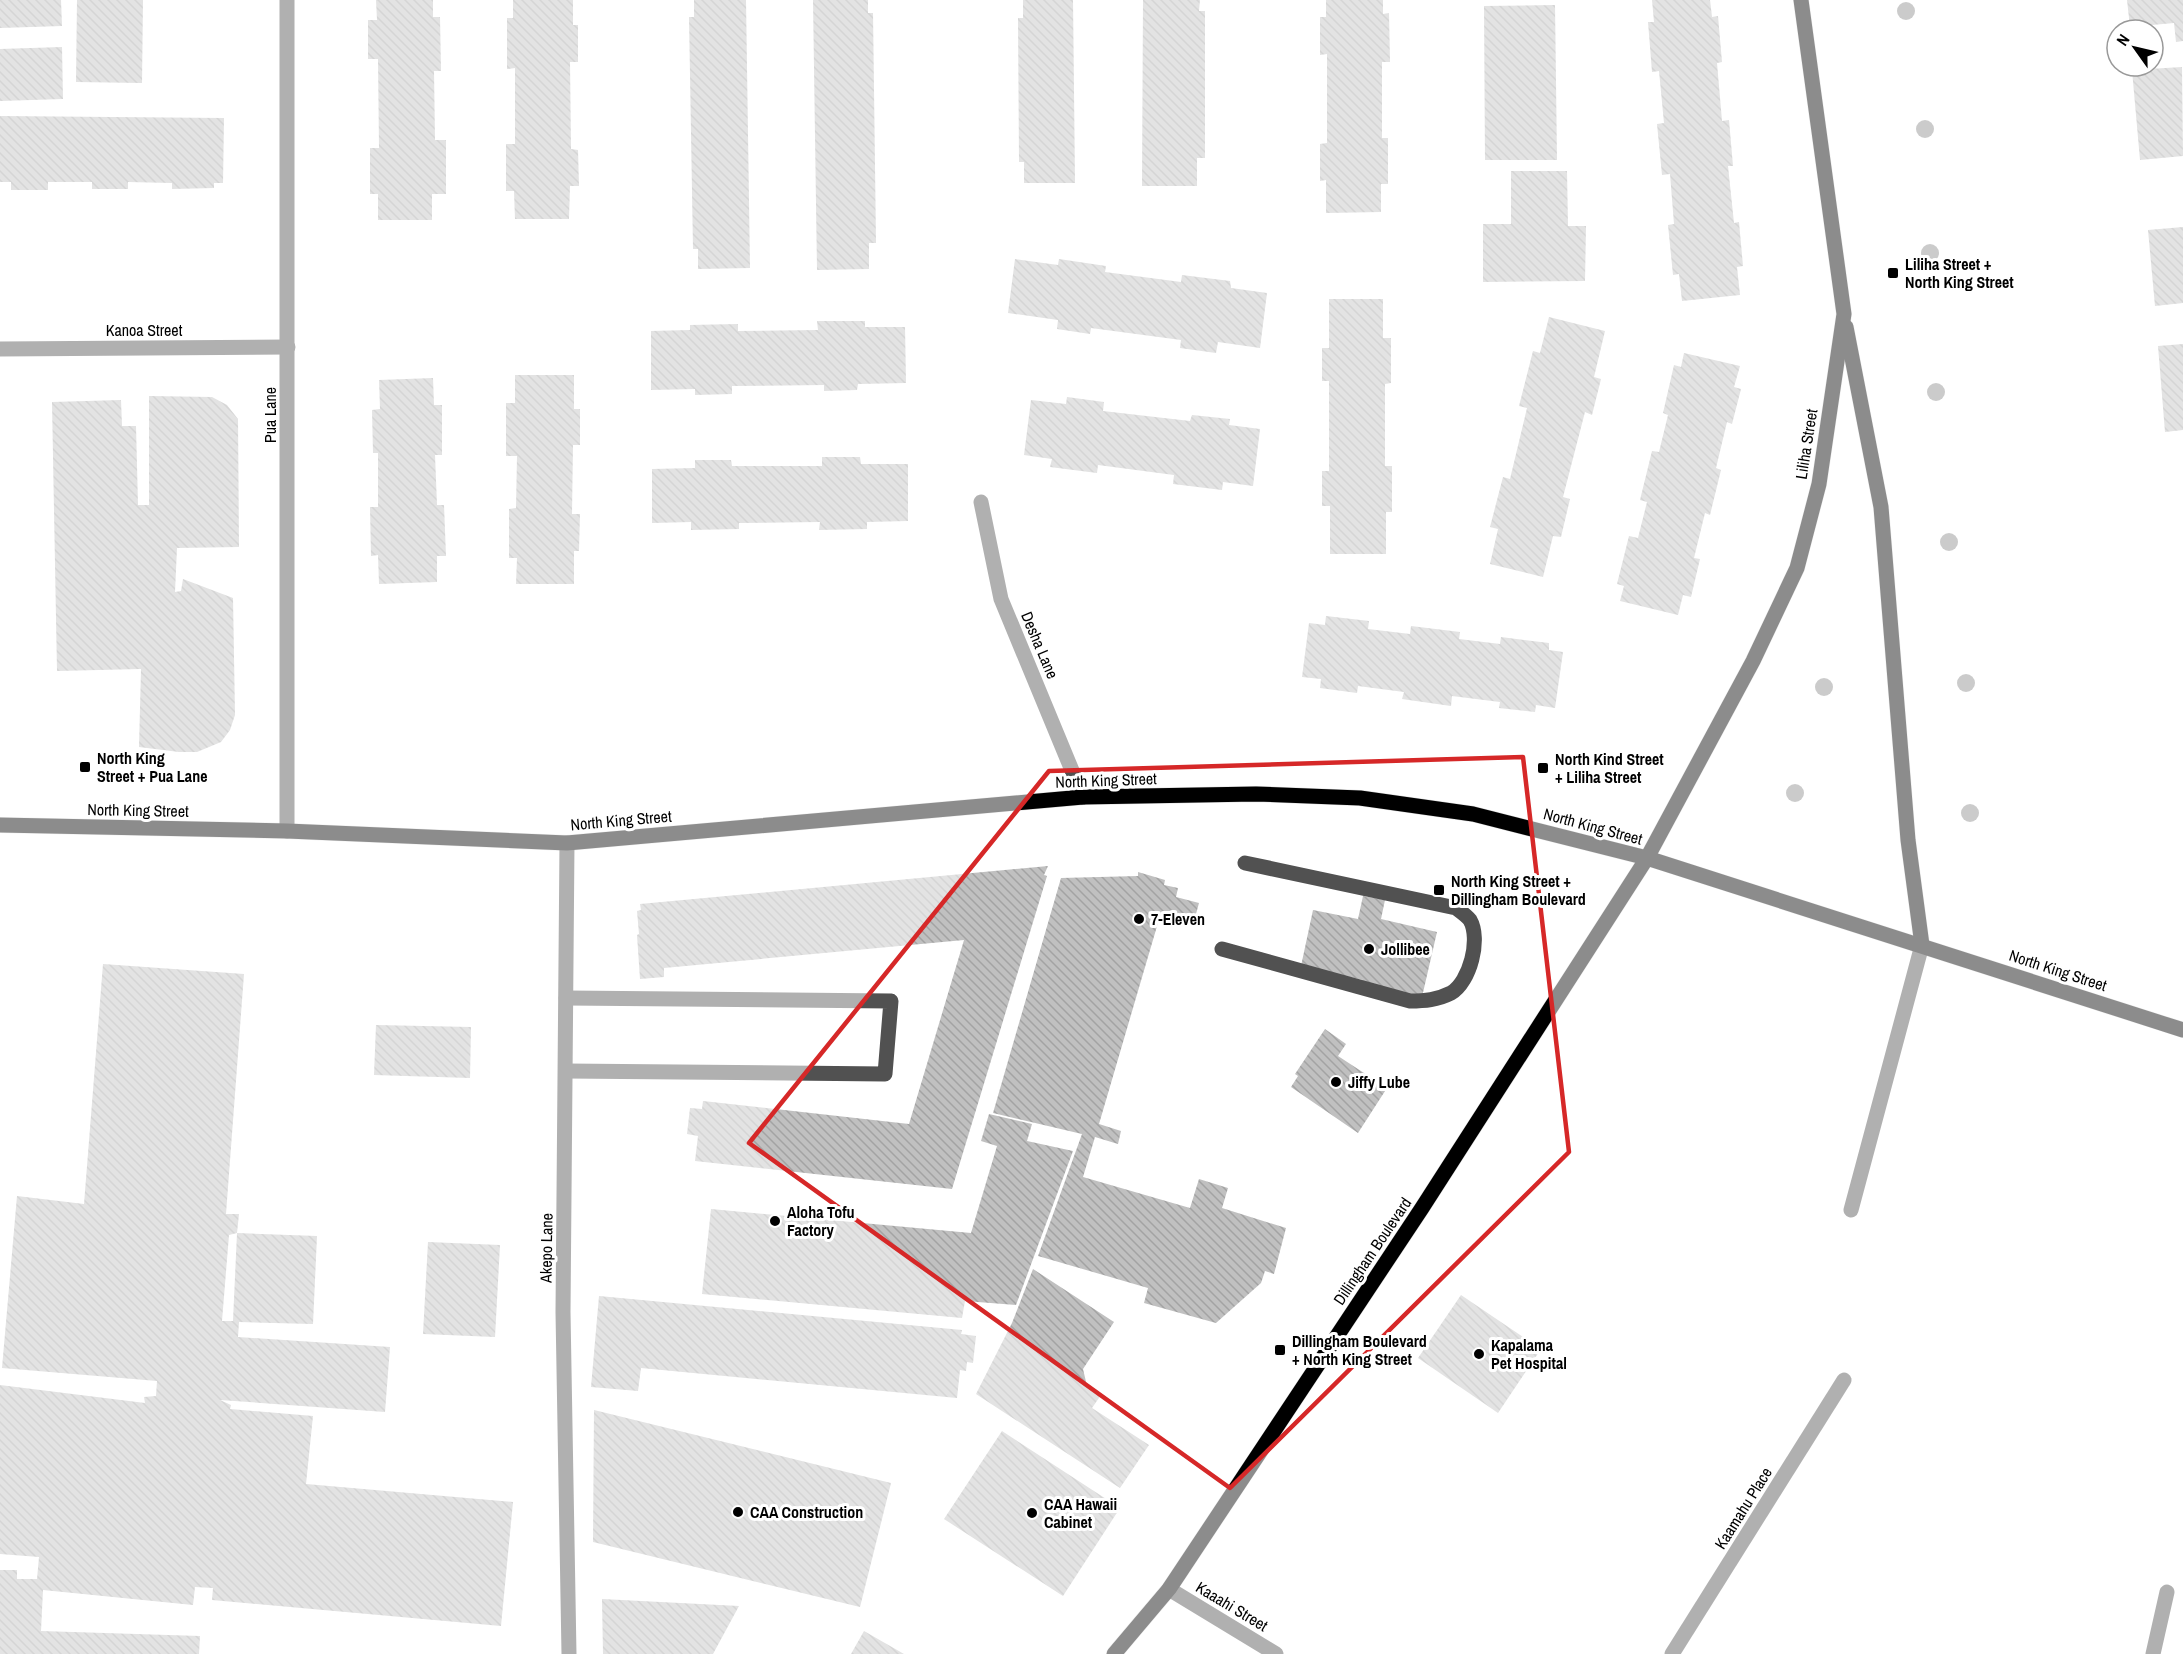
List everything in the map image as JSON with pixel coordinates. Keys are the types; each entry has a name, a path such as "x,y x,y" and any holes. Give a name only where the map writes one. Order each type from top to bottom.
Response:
{"main road":[{"name":"Liliha Street","path":"1647,858 1753,661 1797,568 1819,484 1844,314 1801,0"},
{"path":"1844,314 1881,507 1908,840 1923,945"},
{"name":"North King Street","path":"0,825 287,831 567,843 1083,797 1256,794 1371,799 1473,814 1647,858 2183,1030"},
{"name":"Dillingham Boulevard","path":"1114,1654 1169,1589 1422,1208 1647,858"}],"street":[{"name":"Pua Lane","path":"287,0 287,831"},
{"name":"Kanoa Street","path":"0,348 288,346"},
{"name":"Desha Lane","path":"981,502 1001,599 1083,797"},
{"name":"Akepo Lane","path":"567,843 564,1312 569,1654"},
{"path":"1222,950 1410,1001 1433,1001 1454,991 1473,957 1475,940 1470,920 1456,908 1245,863"},
{"path":"1851,1210 1923,945"},
{"path":"566,998 891,1001 885,1074 566,1071"},
{"name":"Kaamahu Place","path":"1672,1654 1844,1380"},
{"name":"Kaaahi Street","path":"1169,1589 1276,1654"},
{"path":"2153,1654 2168,1592"}],"highlighted area":[{"path":"1523,757 1569,1152 1230,1488 749,1143 1049,771"}],"building":[{"path":"0,0 61,0 62,26 0,28"},
{"path":"77,0 143,0 142,83 76,82"},
{"path":"376,0 433,0 433,17 440,17 441,71 434,71 435,140 446,140 446,194 432,194 432,220 378,220 378,194 370,194 370,148 379,148 378,59 368,59 368,20 377,20"},
{"path":"513,0 573,0 573,25 578,25 578,62 570,62 571,149 578,150 579,186 570,186 569,219 515,219 514,191 506,191 506,144 515,144 515,68 507,69 507,18 513,18"},
{"path":"694,0 746,0 750,268 698,269 698,249 693,249 689,17 694,17"},
{"path":"813,0 868,0 868,13 873,13 876,243 869,243 869,269 817,270"},
{"path":"1023,0 1073,0 1075,183 1024,183 1024,162 1019,162 1018,18 1023,18"},
{"path":"1143,0 1200,0 1199,11 1205,11 1205,158 1197,158 1197,186 1142,186"},
{"path":"1326,0 1383,0 1383,14 1389,13 1390,62 1382,62 1382,138 1388,138 1388,184 1381,184 1381,212 1326,213 1326,180 1320,181 1320,144 1327,143 1327,54 1320,55 1320,17 1326,17"},
{"path":"1652,0 1710,0 1712,17 1718,16 1722,62 1717,63 1722,121 1729,120 1733,166 1728,166 1734,223 1739,222 1743,266 1737,267 1740,295 1682,301 1679,274 1673,275 1668,225 1674,224 1670,174 1662,175 1657,124 1664,123 1659,71 1652,72 1648,22 1654,22"},
{"path":"2127,0 2183,0 2183,41 2176,42 2174,23 2165,24 2165,18 2129,18"},
{"path":"1555,5 1557,160 1485,160 1484,6"},
{"path":"62,47 63,99 0,101 0,49"},
{"path":"2182,67 2183,156 2140,160 2133,78 2165,78 2165,68"},
{"path":"0,116 224,118 223,183 214,183 214,188 172,189 172,183 128,182 128,189 92,189 92,182 48,182 48,190 11,190 11,182 0,182"},
{"path":"1511,171 1567,171 1568,226 1586,226 1585,281 1483,282 1483,224 1511,224"},
{"path":"2183,227 2183,303 2155,306 2148,230"},
{"path":"1015,259 1058,265 1059,259 1106,266 1105,272 1181,282 1182,275 1230,281 1231,288 1267,293 1260,348 1218,342 1216,353 1180,348 1181,340 1091,328 1090,334 1057,329 1058,320 1008,313"},
{"path":"1329,299 1383,299 1383,338 1391,338 1391,383 1385,384 1385,466 1392,466 1392,512 1386,512 1386,554 1330,554 1330,506 1322,506 1322,471 1329,471 1329,381 1322,381 1322,348 1329,348"},
{"path":"1549,317 1605,331 1594,377 1601,379 1592,415 1585,412 1563,497 1570,499 1561,537 1553,536 1543,577 1490,564 1498,529 1490,527 1503,477 1510,479 1527,408 1519,406 1533,351 1540,353"},
{"path":"817,321 865,321 865,327 905,327 906,383 858,384 857,390 824,391 824,385 732,386 732,394 695,395 695,389 651,390 651,331 690,330 690,325 738,324 738,331 818,330"},
{"path":"2183,344 2183,430 2165,432 2158,346"},
{"path":"1684,353 1740,366 1734,387 1741,389 1732,424 1727,422 1716,468 1721,470 1710,515 1705,513 1694,558 1700,559 1691,597 1683,595 1678,615 1620,601 1624,586 1617,584 1629,536 1638,538 1647,502 1640,500 1652,451 1659,452 1668,415 1663,413 1674,365 1681,367"},
{"path":"515,375 574,375 574,409 580,409 580,445 573,445 572,514 580,514 579,551 574,551 574,584 516,584 517,558 509,558 509,509 516,508 517,456 506,456 506,403 515,403"},
{"path":"433,378 434,405 442,405 442,455 435,455 437,505 444,505 446,556 437,556 437,582 379,584 378,555 371,556 370,507 378,507 378,453 373,453 372,410 380,409 379,380"},
{"path":"149,396 212,397 227,405 238,419 239,547 177,548 175,592 181,591 183,579 233,598 235,715 230,730 221,742 197,752 139,747 141,669 57,671 52,402 121,400 122,426 136,426 138,505 149,505"},
{"path":"1067,397 1104,402 1103,411 1190,421 1192,415 1230,419 1229,425 1260,429 1253,486 1223,482 1222,490 1173,484 1174,475 1098,465 1097,473 1050,467 1052,459 1024,455 1031,400 1066,404"},
{"path":"822,457 860,457 861,464 908,464 908,521 867,522 867,529 819,530 820,522 739,523 739,529 691,530 691,522 652,523 652,469 695,468 695,460 731,460 732,466 822,466"},
{"path":"1326,616 1369,621 1368,629 1410,634 1411,626 1460,632 1459,639 1500,644 1501,637 1549,643 1549,650 1563,652 1555,708 1536,705 1535,712 1499,708 1500,702 1452,696 1451,706 1402,699 1404,692 1358,686 1357,693 1320,688 1321,679 1302,677 1309,623 1325,625"},
{"path":"1048,866 1044,875 1047,876 952,1189 695,1161 698,1136 687,1134 690,1108 702,1109 703,1101 909,1124 964,940 664,968 664,977 640,979 637,911 641,910 640,904"},
{"path":"1138,872 1165,880 1164,885 1178,888 1176,897 1199,903 1193,925 1160,916 1099,1124 1121,1131 1118,1144 1095,1137 1083,1177 1190,1208 1199,1179 1228,1188 1222,1208 1286,1228 1274,1274 1265,1271 1261,1283 1216,1323 1144,1303 1148,1288 1038,1256 1082,1134 993,1113 1061,878 1138,876"},
{"name":"Jollibee","path":"1363,896 1385,900 1381,919 1437,932 1422,997 1362,984 1363,980 1301,966 1313,910 1358,919"},
{"path":"103,964 244,974 226,1214 239,1214 237,1233 317,1236 313,1324 239,1322 238,1337 390,1347 385,1412 220,1400 231,1405 230,1409 313,1416 306,1484 513,1502 501,1626 212,1600 213,1588 195,1587 193,1605 43,1590 41,1631 200,1636 199,1654 0,1654 0,1570 17,1570 17,1579 37,1579 39,1557 0,1554 0,1385 145,1403 144,1397 156,1396 157,1381 2,1368 17,1196 84,1204","holes":["237,1233 233,1321 222,1321 229,1235"]},
{"path":"376,1025 471,1027 470,1078 374,1075"},
{"name":"Jiffy Lube","path":"1325,1029 1346,1044 1338,1056 1387,1088 1358,1133 1291,1087 1298,1076 1295,1074"},
{"name":"Aloha Tofu Factory","path":"989,1114 1032,1124 1027,1141 1073,1151 1016,1305 965,1301 962,1318 702,1294 711,1209 971,1233 997,1146 981,1141"},
{"path":"428,1242 500,1245 495,1337 423,1334"},
{"path":"1033,1269 1114,1322 1083,1369 1087,1386 1101,1395 1092,1408 1149,1445 1120,1488 976,1394 1012,1323"},
{"name":"Kapalama Pet Hospital","path":"1461,1295 1541,1349 1498,1413 1418,1358"},
{"path":"599,1296 962,1330 961,1334 976,1336 973,1363 967,1362 966,1371 960,1370 957,1398 641,1368 638,1391 591,1387"},
{"name":"CAA Construction","path":"594,1410 891,1483 860,1607 593,1542"},
{"name":"CAA Hawaii Cabinet","path":"1002,1431 1120,1508 1063,1596 944,1519"},
{"path":"602,1599 739,1606 713,1654 603,1654"},
{"path":"864,1631 904,1654 851,1654"}],"place":[{"name":"Liliha Street + North King Street","path":"1893,273"},
{"name":"North King Street + Pua Lane","path":"85,767"},
{"name":"North Kind Street + Liliha Street","path":"1543,768"},
{"name":"North King Street + Dillingham Boulevard","path":"1439,890"},
{"name":"7-Eleven","path":"1139,919"},
{"name":"Jollibee","path":"1369,949"},
{"name":"Jiffy Lube","path":"1336,1082"},
{"name":"Aloha Tofu Factory","path":"775,1221"},
{"name":"Dillingham Boulevard + North King Street","path":"1280,1350"},
{"name":"Kapalama Pet Hospital","path":"1479,1354"},
{"name":"CAA Construction","path":"738,1512"},
{"name":"CAA Hawaii Cabinet","path":"1032,1513"}]}
